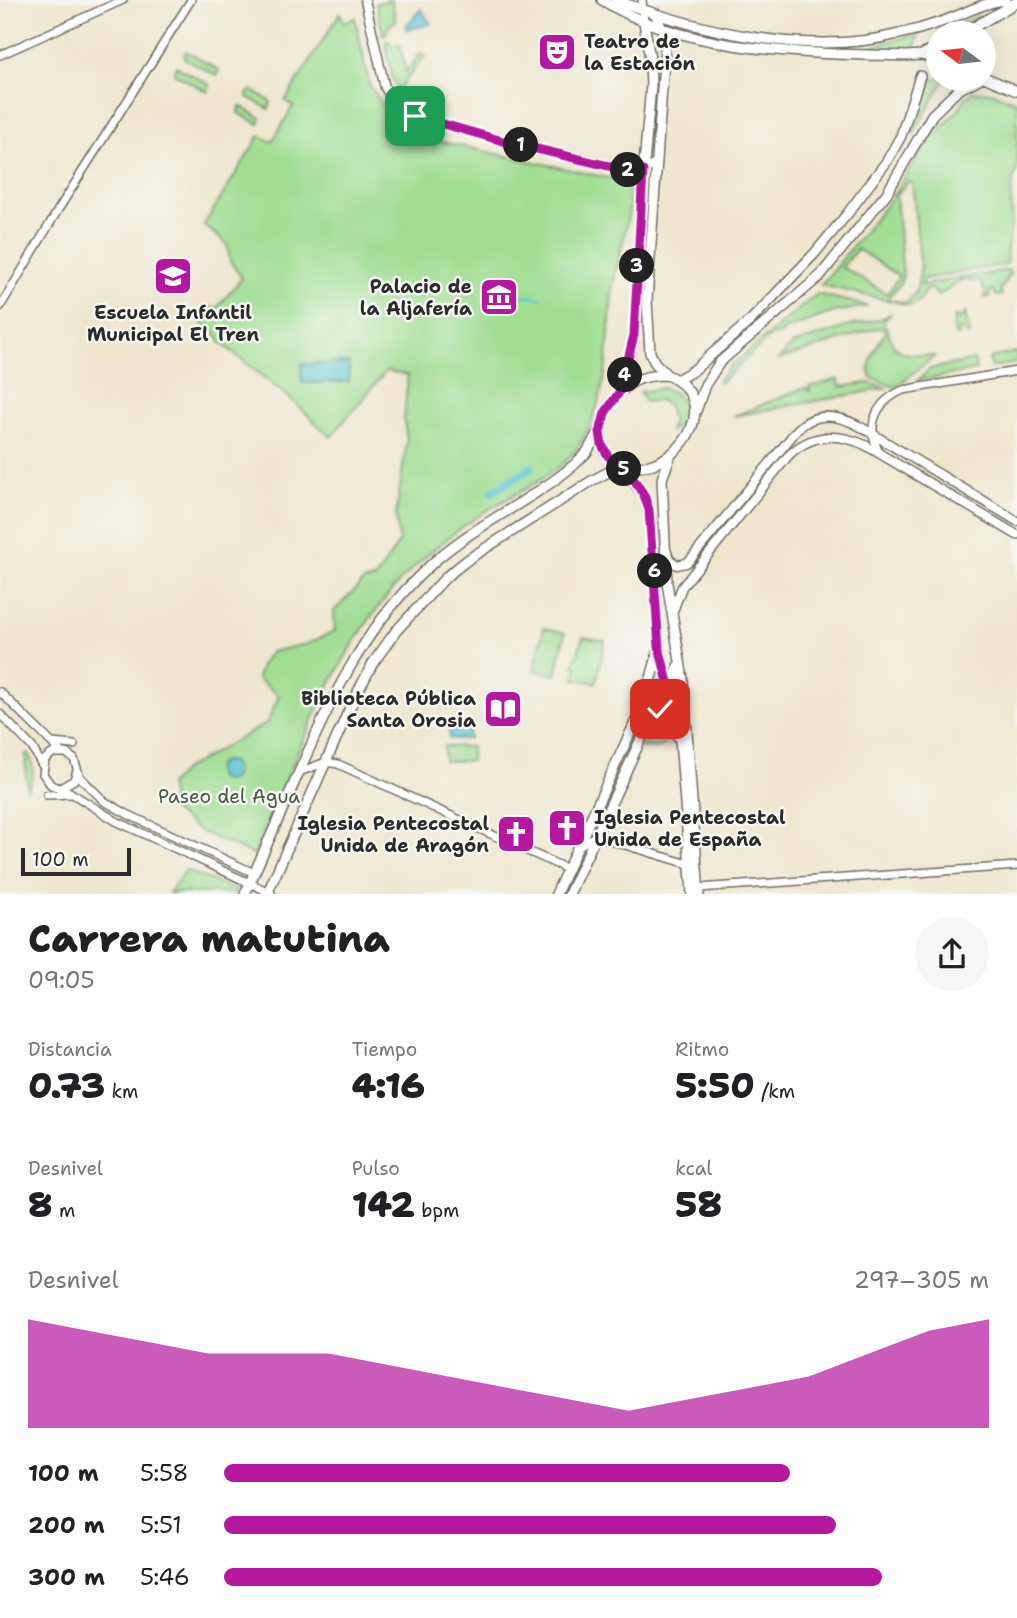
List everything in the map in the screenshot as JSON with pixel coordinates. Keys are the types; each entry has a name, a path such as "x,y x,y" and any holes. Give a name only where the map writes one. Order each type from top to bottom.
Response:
{"main road":[{"path":"365,0 385,88 391,98 407,113 503,141 634,172 643,171 655,164"},
{"path":"602,0 662,29 714,41 793,51 926,56"},
{"path":"616,0 642,5 656,15 694,26 791,40 846,43 899,34 1006,0"},
{"path":"987,21 1017,2"},
{"path":"656,15 665,47 647,293 649,347 655,363 667,375 677,380 692,397 695,411"},
{"path":"245,894 323,718 350,665 378,622 425,570 461,540 575,464 587,452 601,427 605,413 620,391 636,323 643,171 651,78 644,22"},
{"path":"922,55 926,53"},
{"path":"677,380 695,370 752,319 815,253 842,220 894,150 907,124 920,76"},
{"path":"996,83 1017,91"},
{"path":"693,866 687,730 671,617 662,479 670,457 689,434 705,385 720,362 827,268 887,193 932,115 957,91"},
{"path":"620,391 643,377 667,375"},
{"path":"666,548 670,559 677,565 686,563 797,429 824,416 838,417 872,433 1017,521"},
{"path":"601,427 603,448 611,460 621,467 642,491 649,510 659,647 680,739 695,892"},
{"path":"671,617 676,597 682,587 788,457 800,446 824,436 845,437 879,452 1017,535"},
{"path":"269,893 373,663 390,637 418,605 447,576 488,544 593,480 621,467 647,466 670,457"},
{"path":"556,894 644,703 659,647"},
{"path":"569,894 645,732 671,694 679,660"},
{"path":"645,732 664,728 680,739"},
{"path":"680,739 687,730"}],"street":[{"path":"0,55 124,0"},
{"path":"0,307 191,0"},
{"path":"642,5 644,22"},
{"path":"879,452 872,433 873,424 881,407 894,394 903,390 1017,371"},
{"path":"0,692 48,742 72,757 80,777 111,806 254,873"},
{"path":"0,714 34,749 47,781 75,794 124,825 269,893"},
{"path":"48,742 75,745"},
{"path":"42,766 50,754 60,751"},
{"path":"299,772 326,762 338,764 567,869"},
{"path":"61,787 74,780 77,770"},
{"path":"47,795 75,794"},
{"path":"577,847 595,837 693,866"},
{"path":"695,892 1017,866"}],"green space":[{"path":"391,0 396,21 383,35 376,3"},
{"name":"Paseo del Agua","path":"340,13 344,22 355,18 369,84 387,112 414,136 628,182 630,203 613,285 603,386 594,416 582,440 559,467 482,514 442,543 383,601 354,642 329,686 265,825 254,855 199,831 174,812 169,785 185,769 267,723 279,696 257,678 262,663 271,652 307,644 335,631 334,611 364,581 375,579 399,542 396,514 407,441 404,420 408,375 386,371 331,437 293,401 220,342 220,338 202,323 198,313 207,307 217,308 242,278 230,261 227,244 204,225 260,135 272,142 293,106 285,101"},
{"path":"919,33 915,48 902,51 862,49"},
{"path":"388,41 391,45 400,45 406,72 421,53 425,56 398,90 392,78 385,42"},
{"path":"186,51 219,70 217,76 184,58"},
{"path":"176,66 210,85 208,92 174,73"},
{"path":"926,83 926,91 938,91 912,134"},
{"path":"252,90 271,102 269,109 247,97"},
{"path":"973,92 991,92 1017,102 1017,170 1012,190 1007,264 924,279 922,285 1009,270 1010,275 1000,289 1002,295 997,296 992,289 989,292 990,297 984,298 985,292 980,281 962,280 938,296 932,289 927,289 922,299 911,306 821,285 891,199 929,139 958,111 964,100","holes":["909,181 912,183 921,269 916,292 907,303 887,299 900,284 903,276 896,195","857,249 899,276 887,294 842,267"]},
{"path":"240,106 261,118 259,124 238,113"},
{"path":"817,294 868,306 834,312 771,336 721,382 718,381 729,367"},
{"path":"892,313 884,320 887,329 876,328 778,360 793,344 881,319"},
{"path":"965,313 970,334 967,335 963,330 958,331 959,336 955,336 953,318 956,316 960,319"},
{"path":"888,330 893,344 902,352 935,356 895,387 871,378 870,371 874,352"},
{"path":"1017,352 1017,363 991,367 989,358"},
{"path":"974,360 976,370 917,381 930,369"},
{"path":"839,379 840,387 868,383 887,388 734,416 804,388 810,391 809,387"},
{"path":"662,388 677,395 684,409 683,421 670,431 672,421 668,405 659,400 645,402 640,392"},
{"path":"544,628 565,633 556,675 534,670"},
{"path":"583,637 605,641 596,683 575,679 577,666 574,665"},
{"path":"665,732 666,740 661,748 641,747 651,734"},
{"path":"444,746 471,747 471,761 444,761"},
{"path":"28,753 33,771 27,789 25,757"},
{"path":"185,870 236,890 235,893 169,893"}],"water":[{"path":"421,9 431,24 407,30 406,26"},
{"path":"349,363 349,382 302,383 301,364"},
{"path":"449,729 469,729 469,739 449,739"},
{"path":"226,761 233,764 236,771 233,778 226,781 219,778 216,771 219,764"}],"waterway":[{"path":"519,295 541,298"},
{"path":"492,492 531,468"}],"place":[{"name":"Teatro de la Estación","path":"557,52"},
{"name":"Escuela Infantil Municipal El Tren","path":"173,276"},
{"name":"Palacio de la Aljafería","path":"499,297"},
{"name":"Biblioteca Pública Santa Orosia","path":"503,709"},
{"name":"Iglesia Pentecostal Unida de España","path":"567,828"},
{"name":"Iglesia Pentecostal Unida de Aragón","path":"516,834"}],"route":[{"path":"415,116 503,141 634,172 643,171 636,323 620,391 605,413 600,432 602,445 608,456 635,481 649,510 659,647 671,694 660,709"}]}
